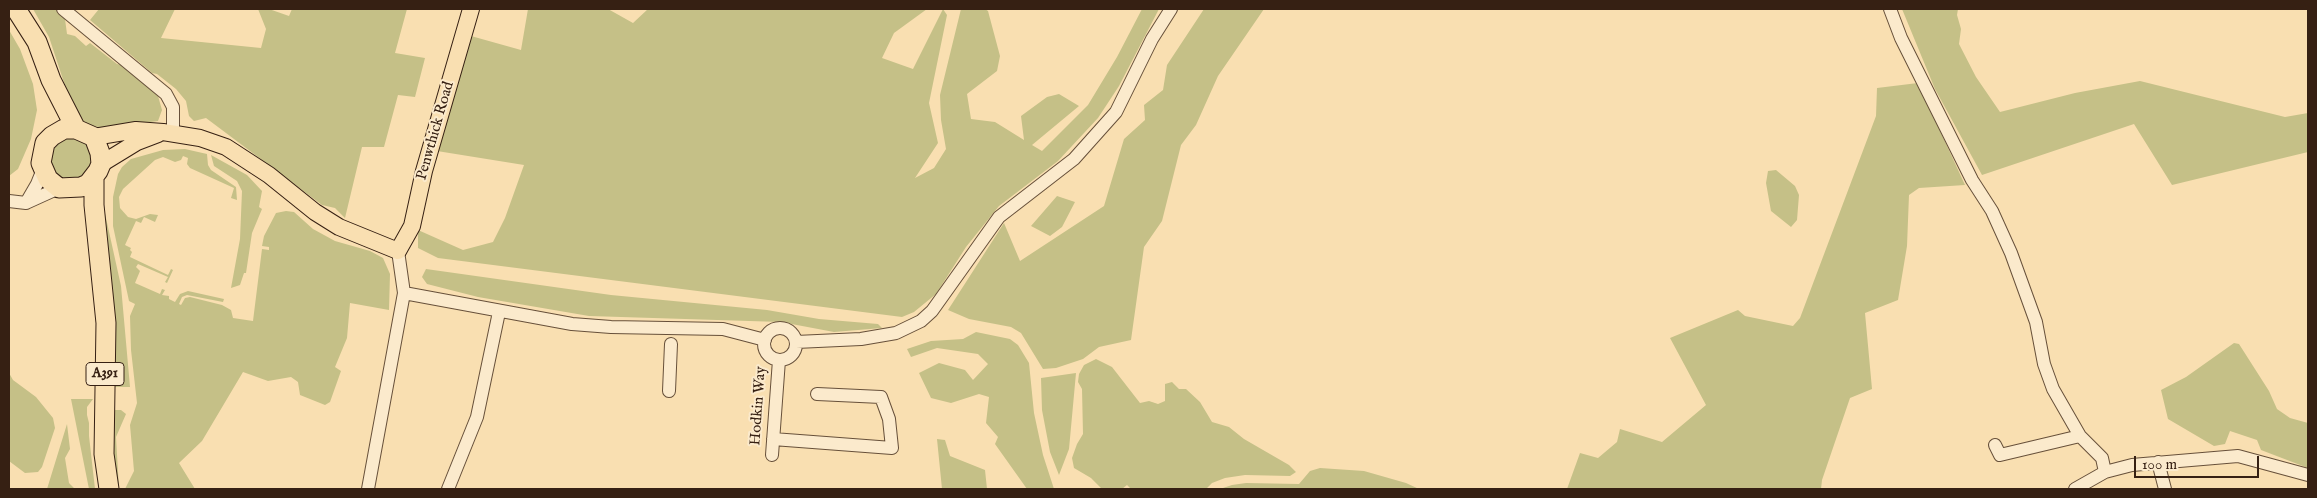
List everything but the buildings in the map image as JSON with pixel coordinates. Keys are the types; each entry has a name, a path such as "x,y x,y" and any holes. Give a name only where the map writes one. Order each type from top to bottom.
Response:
{"highway":[{"path":"16,9 36,42 51,80 76,129"},
{"path":"51,80 54,114 52,136"},
{"path":"76,129 94,137 100,153 97,171 81,187 62,188 48,179 43,169 41,153 45,143 52,136 64,130 76,129"},
{"name":"A391","path":"97,171 99,259 106,323 104,454 109,489"},
{"name":"A391","path":"62,188 82,207 99,259"}],"main road":[{"name":"Penwthick Road","path":"398,251 412,226 424,171 471,9"},
{"path":"94,137 136,130 200,138 226,147 269,175 315,212 339,227 398,251"},
{"path":"97,171 137,142 168,133"}],"street":[{"path":"63,9 166,94 173,107 168,133"},
{"path":"796,342 860,339 896,333 921,321 932,311 999,217 1074,159 1116,112 1152,39 1171,9"},
{"path":"1890,9 1901,38 1963,162 2004,235 2036,322 2044,364 2053,389 2080,436 2102,458 2105,472"},
{"path":"26,203 43,169"},
{"path":"9,200 26,203 62,188"},
{"path":"368,489 404,293 398,251"},
{"path":"404,293 499,312 606,327 723,329 765,340"},
{"path":"448,489 478,418 499,312"},
{"path":"783,328 792,333 796,342 792,355 779,360 767,353 765,340 774,329 783,328"},
{"path":"669,391 672,344"},
{"name":"Hodkin Way","path":"772,455 779,360"},
{"path":"773,439 892,448 890,420 881,397 817,394"},
{"path":"1994,446 2000,455 2080,436"},
{"path":"2075,489 2105,472 2132,465 2238,456 2308,475"},
{"path":"2158,462 2165,489"}],"shaded area":[{"path":"33,9 56,9 65,19 67,34 75,36 86,46 90,43 117,64 122,65 158,96 162,110 158,121 105,128 91,126 81,121 73,110 49,37"},
{"path":"99,9 175,9 161,38 261,48 266,29 258,9 269,9 289,16 292,9 407,9 395,53 425,58 415,97 398,95 384,147 362,147 345,218 335,208 322,205 206,118 194,121 189,116 186,101 176,89 157,74 152,73 90,20"},
{"path":"528,9 608,9 633,23 648,9 927,9 894,33 882,58 913,69 943,9 947,15 929,103 938,143 915,178 934,168 946,149 941,120 940,95 961,9 985,9 988,11 1000,56 997,71 967,94 971,119 995,122 1024,140 1021,116 1047,97 1059,94 1079,106 1032,145 1042,151 1088,105 1117,57 1142,9 1159,9 1119,86 1098,118 1058,161 999,206 966,247 936,294 914,312 902,317 438,258 418,248 418,230 463,250 493,242 505,218 524,165 437,151 471,36 521,50"},
{"path":"1204,9 1264,9 1218,76 1196,125 1181,145 1162,221 1144,247 1131,340 1099,347 1083,359 1056,368 1043,369 1021,333 1011,327 969,319 948,310 1004,223 1020,261 1104,206 1124,139 1145,120 1144,105 1163,90 1167,65"},
{"path":"1902,9 1958,9 1957,15 1961,29 1959,44 1976,77 2000,112 2075,93 2140,81 2285,117 2308,113 2308,152 2172,185 2134,124 1982,175 1935,89"},
{"path":"9,30 20,49 33,84 37,110 31,139 18,169 9,176"},
{"path":"1918,83 1965,185 1919,188 1909,195 1907,246 1898,300 1865,313 1872,389 1850,398 1822,480 1821,489 1567,489 1580,453 1598,458 1617,442 1620,429 1662,442 1706,405 1670,338 1738,310 1745,316 1793,326 1800,318 1876,116 1877,88"},
{"path":"72,136 87,141 95,162 82,180 61,179 51,169 49,155 52,147 57,141"},
{"path":"185,149 207,154 208,165 211,170 236,187 237,200 231,198 234,188 190,168 187,164 188,158 183,156 181,160 175,162 163,157 155,160 123,189 119,197 120,208 128,217 136,219 150,214 158,215 155,222 144,217 141,223 136,221 125,245 131,248 130,257 168,275 171,269 173,270 167,283 165,282 168,277 138,264 136,267 140,271 135,283 160,294 162,289 165,290 162,295 169,296 169,299 175,302 180,294 188,291 224,299 223,302 187,295 182,297 179,304 181,305 185,298 190,297 222,305 231,310 233,318 253,321 262,249 269,250 269,247 262,246 264,236 276,213 286,211 294,212 313,229 335,241 370,251 383,258 390,274 389,310 350,303 347,338 335,367 341,371 330,402 325,405 300,395 298,382 291,377 268,381 243,372 202,441 179,463 195,489 125,489 134,471 130,425 137,403 131,350 130,316 135,304 129,301 113,226 113,197 118,174 122,167 131,159 163,150"},
{"path":"211,155 247,175 262,191 259,207 262,209 252,233 246,273 244,273 240,285 231,288 240,239 242,191 237,181 214,166"},
{"path":"1776,170 1795,186 1799,195 1797,220 1791,227 1771,211 1766,183 1768,171"},
{"path":"1057,196 1075,202 1062,227 1050,236 1031,226"},
{"path":"101,209 104,209 121,286 130,387 114,387 119,381 110,373"},
{"path":"426,269 611,295 767,310 819,319 878,324 882,328 834,332 781,322 589,316 478,297 427,284 422,277"},
{"path":"976,332 1010,339 1018,345 1029,363 1034,413 1043,455 1054,489 1027,489 995,444 998,437 986,423 989,397 979,394 951,403 931,398 919,373 939,363 965,370 973,380 988,364 978,354 937,348 911,357 907,349 931,341 963,339"},
{"path":"2234,343 2239,344 2269,391 2277,409 2290,418 2308,423 2308,468 2261,450 2257,440 2230,431 2225,444 2214,446 2168,419 2161,390 2186,377"},
{"path":"1096,359 1112,367 1140,403 1149,401 1158,404 1165,401 1165,384 1172,382 1179,389 1186,389 1200,402 1212,422 1229,427 1244,439 1289,465 1296,472 1290,476 1245,475 1225,478 1212,483 1206,489 1131,489 1127,485 1122,489 1102,489 1091,478 1074,468 1072,458 1083,434 1082,389 1078,382 1079,374 1084,365"},
{"path":"9,373 13,380 36,397 53,418 55,428 42,467 38,472 25,473 9,461"},
{"path":"1076,373 1069,449 1059,475 1050,452 1042,410 1041,378"},
{"path":"71,399 93,399 87,407 87,415 95,489 89,489"},
{"path":"110,410 121,410 126,414 116,437 119,489 114,489"},
{"path":"67,424 70,449 65,458 69,483 75,489 47,489"},
{"path":"937,439 945,440 950,456 985,470 987,489 942,489"},
{"path":"1320,468 1364,471 1406,483 1419,489 1220,489 1246,483 1299,484 1310,471"}]}
